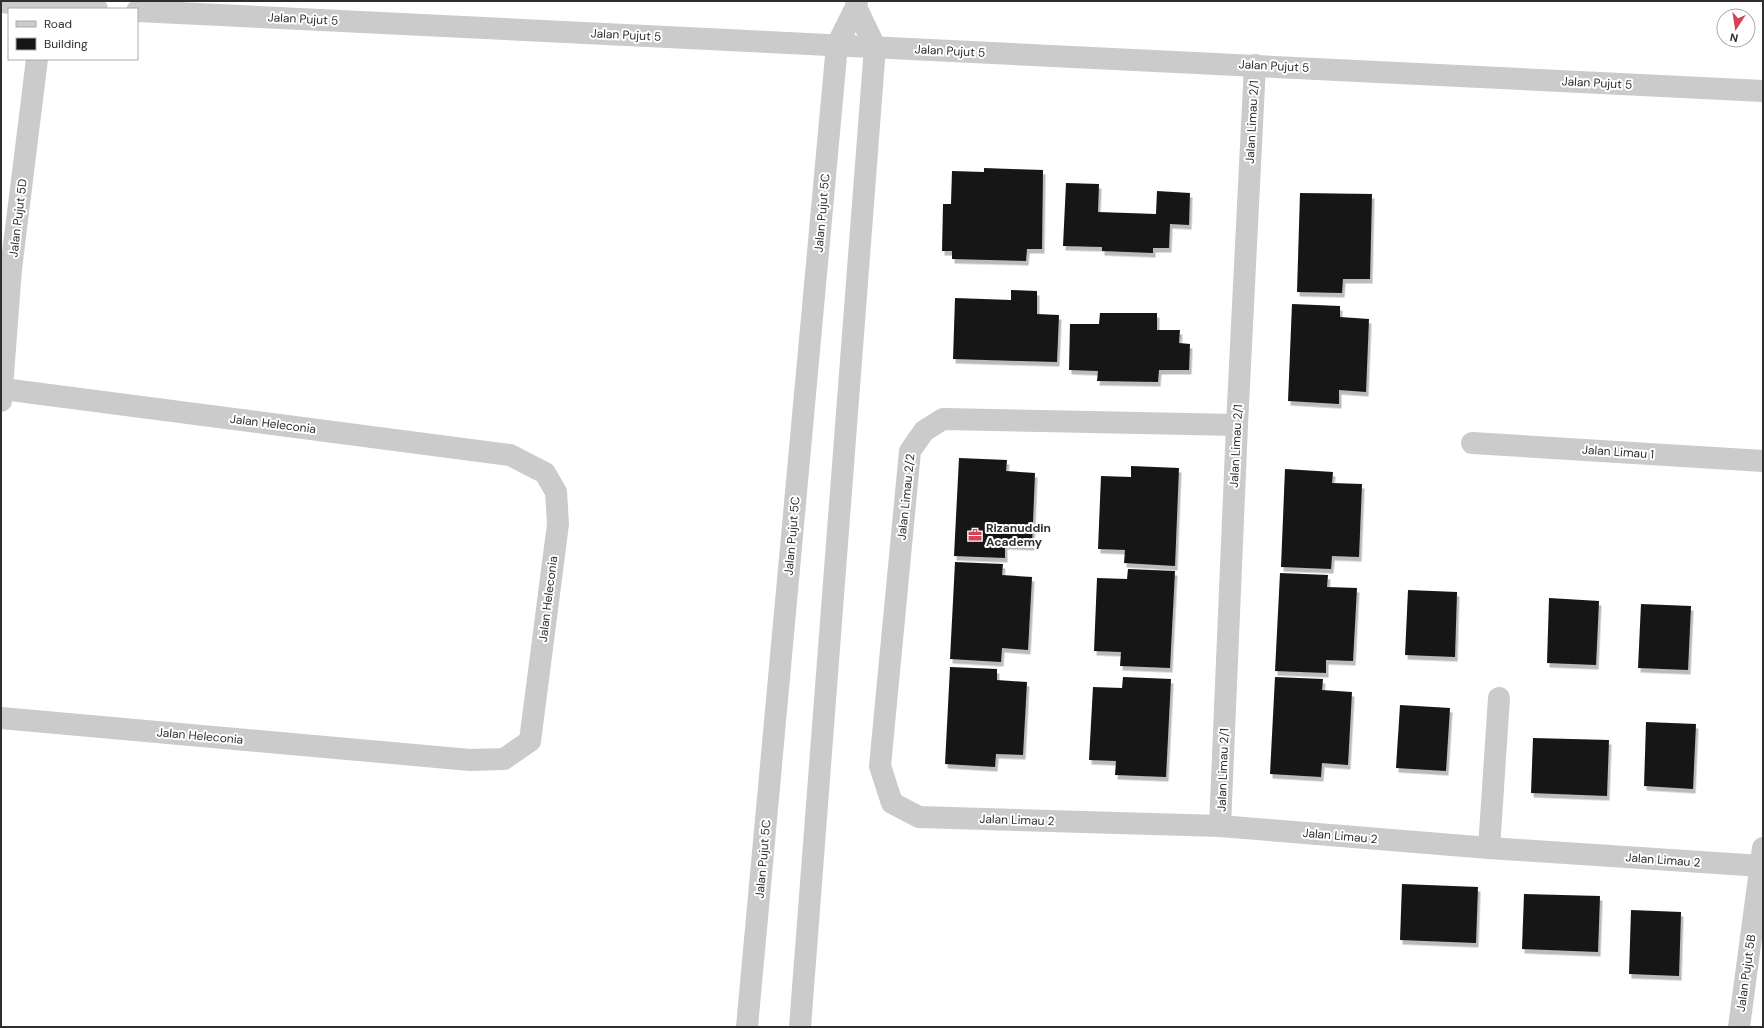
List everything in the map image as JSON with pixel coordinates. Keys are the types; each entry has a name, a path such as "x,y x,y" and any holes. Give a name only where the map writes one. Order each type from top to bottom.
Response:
{"street":[{"path":"1,2 79,8"},
{"path":"837,45 857,4"},
{"path":"800,1027 875,47 857,4"},
{"name":"Jalan Pujut 5","path":"138,11 1763,91"},
{"name":"Jalan Pujut 5C","path":"747,1027 837,45"},
{"name":"Jalan Pujut 5D","path":"2,395 6,268 37,60"},
{"name":"Jalan Limau 2/1","path":"1220,826 1254,66"},
{"name":"Jalan Heleconia","path":"1,718 470,760 504,759 530,740 558,524 556,492 545,473 510,455 2,395"},
{"name":"Jalan Limau 2/2","path":"919,817 892,803 880,766 910,450 924,431 943,419 1237,426"},
{"name":"Jalan Limau 1","path":"1472,443 1763,461"},
{"path":"1489,848 1499,698"},
{"name":"Jalan Limau 2","path":"919,817 1220,826 1489,848 1762,857"},
{"name":"Jalan Pujut 5B","path":"1739,1027 1762,857"}],"building":[{"path":"984,168 1043,170 1042,249 1027,249 1026,261 952,259 952,251 942,251 943,204 951,204 952,171 984,172"},
{"path":"1066,183 1099,184 1098,212 1156,214 1157,191 1190,193 1189,225 1170,224 1169,248 1153,248 1153,253 1102,251 1102,247 1063,246"},
{"path":"1300,193 1372,194 1370,279 1343,279 1342,293 1297,292"},
{"path":"1011,290 1037,291 1037,314 1059,315 1057,362 953,359 955,298 1011,300"},
{"path":"1292,304 1340,306 1340,317 1369,319 1366,392 1339,390 1339,404 1288,401"},
{"path":"1100,313 1157,313 1157,330 1180,330 1179,343 1190,344 1189,370 1159,370 1158,382 1097,381 1098,371 1069,370 1070,324 1099,324"},
{"path":"959,458 1007,460 1006,471 1035,473 1032,546 1005,545 1005,558 954,556"},
{"path":"1131,466 1179,468 1175,566 1124,563 1125,550 1098,549 1101,476 1131,477"},
{"path":"1285,469 1333,472 1332,483 1362,484 1359,557 1332,556 1331,569 1281,567"},
{"path":"955,562 1003,564 1002,575 1032,577 1028,650 1002,648 1001,662 950,659"},
{"path":"1128,569 1175,571 1170,668 1120,666 1121,652 1094,651 1097,578 1127,579"},
{"path":"1280,573 1328,575 1327,587 1357,588 1353,661 1326,660 1326,673 1275,671"},
{"path":"1408,590 1457,592 1455,657 1405,655"},
{"path":"1549,598 1599,601 1596,665 1547,663"},
{"path":"1641,604 1691,606 1688,670 1638,668"},
{"path":"950,667 997,669 997,680 1027,682 1023,755 996,754 995,767 945,764"},
{"path":"1123,677 1171,679 1166,777 1115,775 1116,761 1089,760 1093,687 1122,688"},
{"path":"1275,677 1323,679 1322,690 1352,692 1348,765 1322,763 1321,777 1270,774"},
{"path":"1400,705 1450,708 1446,771 1396,768"},
{"path":"1646,722 1696,724 1693,789 1644,786"},
{"path":"1533,738 1609,740 1607,796 1531,793"},
{"path":"1402,884 1478,887 1476,943 1400,940"},
{"path":"1524,894 1600,896 1598,952 1522,949"},
{"path":"1631,910 1681,912 1679,976 1629,974"}],"place":[{"name":"Rizanuddin Academy","path":"975,535"}]}
